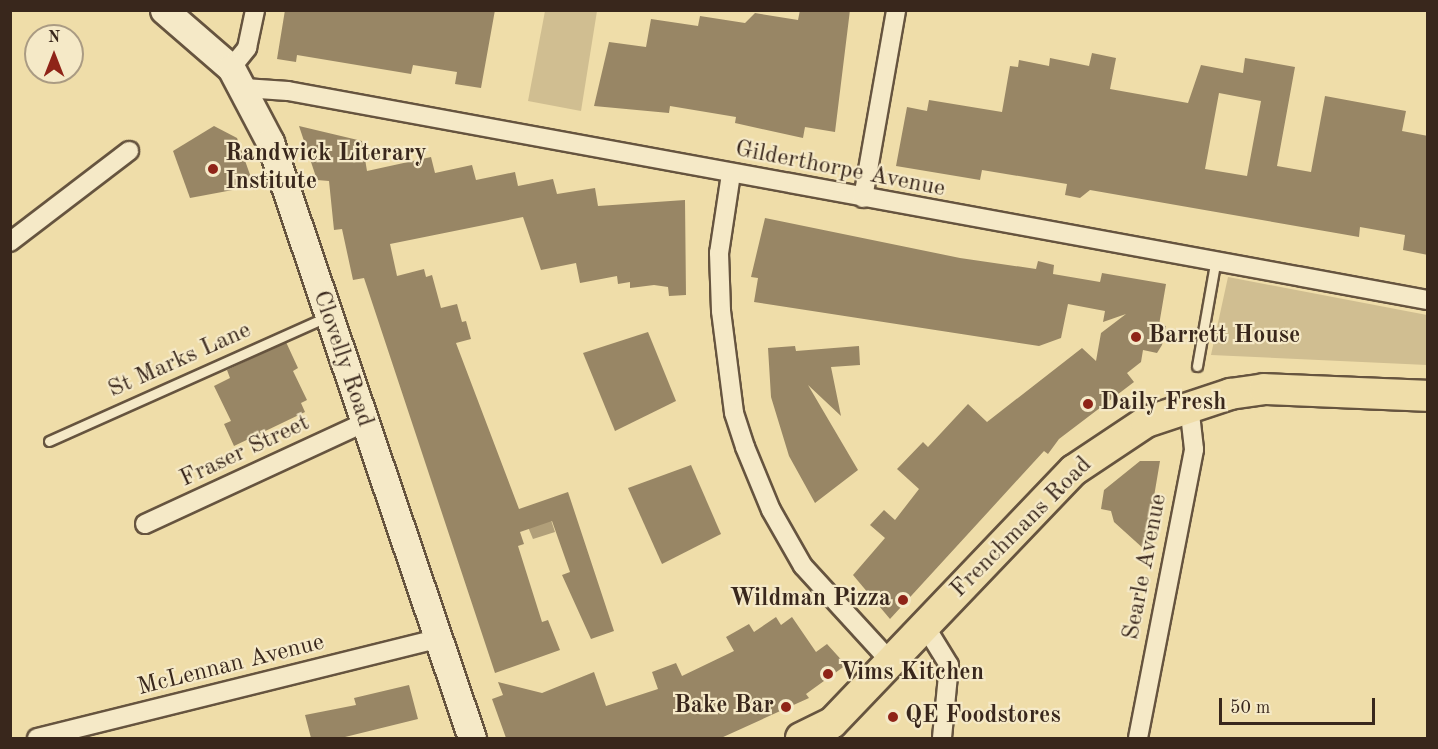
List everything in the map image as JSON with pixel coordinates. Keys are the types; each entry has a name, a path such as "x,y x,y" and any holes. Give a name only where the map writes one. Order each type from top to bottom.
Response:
{"main road":[{"name":"Frenchmans Road","path":"801,738 832,723 1074,470 1146,422 1189,405 1264,389 1428,396"}],"street":[{"name":"Clovelly Road","path":"164,10 237,78 270,142 436,639 472,738"},
{"path":"237,78 247,48 255,10"},
{"path":"863,198 896,10"},
{"name":"Gilderthorpe Avenue","path":"237,78 288,90 731,174 1215,264 1428,300"},
{"path":"10,242 129,151"},
{"path":"731,174 719,253 721,310 734,412 744,447 771,510 803,566 891,662"},
{"name":"Searle Avenue","path":"1138,738 1194,449 1189,405"},
{"name":"Fraser Street","path":"145,524 364,423"},
{"path":"925,626 949,665 942,738"},
{"name":"McLennan Avenue","path":"37,738 436,639"}],"lane":[{"path":"1197,366 1215,264"},
{"name":"St Marks Lane","path":"49,441 328,316"}],"shaded area":[{"path":"545,11 597,11 581,111 528,101"},
{"path":"1228,277 1427,315 1427,365 1211,355"},
{"path":"551,520 555,532 533,539 528,527"}],"building":[{"path":"285,10 495,10 481,88 455,84 457,72 413,65 411,74 297,55 296,62 277,59"},
{"path":"800,10 850,10 835,132 805,127 803,138 735,123 736,117 670,106 669,113 594,106 609,42 646,47 651,19 698,26 700,16 745,23 755,13 798,20"},
{"path":"1092,53 1116,58 1110,89 1188,103 1201,65 1243,73 1245,58 1295,67 1277,166 1311,172 1325,96 1406,111 1402,131 1428,136 1428,255 1403,250 1405,235 1360,227 1359,237 1090,190 1080,198 1065,195 1067,184 982,170 980,180 896,166 907,107 927,111 929,100 1002,112 1010,66 1018,67 1019,60 1049,66 1050,58 1089,66","holes":["1219,93 1261,101 1247,176 1205,169"]},
{"name":"Randwick Literary Institute","path":"214,126 237,138 254,186 190,198 173,151"},
{"path":"299,126 362,141 367,171 431,157 435,173 472,165 476,180 515,172 518,186 553,179 557,194 595,188 598,206 685,200 686,295 669,296 668,287 654,285 630,288 630,282 618,284 617,276 580,283 576,263 541,270 523,217 390,244 397,276 424,269 426,277 432,275 441,308 457,304 462,322 466,321 471,339 456,343 519,509 568,492 614,631 591,639 562,575 570,572 552,521 520,532 524,544 518,546 542,622 548,620 560,650 495,673 364,278 353,280 342,229 334,230 329,181 317,180"},
{"path":"765,218 960,258 1036,269 1038,261 1054,265 1053,274 1100,282 1102,273 1166,284 1159,325 1166,326 1162,345 1157,353 1143,350 1141,362 1127,373 1134,382 1059,439 1048,454 1044,451 890,619 853,575 885,538 870,525 884,510 895,520 919,489 897,469 923,442 928,447 968,404 987,422 1082,348 1096,361 1101,333 1126,314 1103,322 1105,311 1068,304 1061,338 1039,346 754,302 758,278 751,277"},
{"path":"648,332 676,401 615,431 583,353"},
{"path":"286,342 298,368 293,371 307,400 301,403 305,412 234,446 224,424 231,421 214,386 230,378 227,370"},
{"path":"795,346 796,351 859,346 860,365 831,367 841,416 808,385 858,470 815,503 789,456 771,397 768,348"},
{"path":"1140,461 1160,461 1145,550 1114,522 1111,511 1101,509 1104,490"},
{"path":"691,465 721,534 662,564 628,488"},
{"path":"776,617 781,625 792,617 816,652 827,644 846,665 806,694 809,698 721,738 506,738 492,699 503,695 498,682 542,693 594,672 606,706 658,689 652,672 676,663 682,676 734,651 726,637 749,624 754,632"},
{"path":"409,685 418,719 341,738 311,738 305,715 356,705 354,698"}],"place":[{"name":"Randwick Literary Institute","path":"213,169"},
{"name":"Barrett House","path":"1136,337"},
{"name":"Daily Fresh","path":"1088,404"},
{"name":"Wildman Pizza","path":"903,600"},
{"name":"Vims Kitchen","path":"828,674"},
{"name":"Bake Bar","path":"786,707"},
{"name":"QE Foodstores","path":"893,717"}]}
